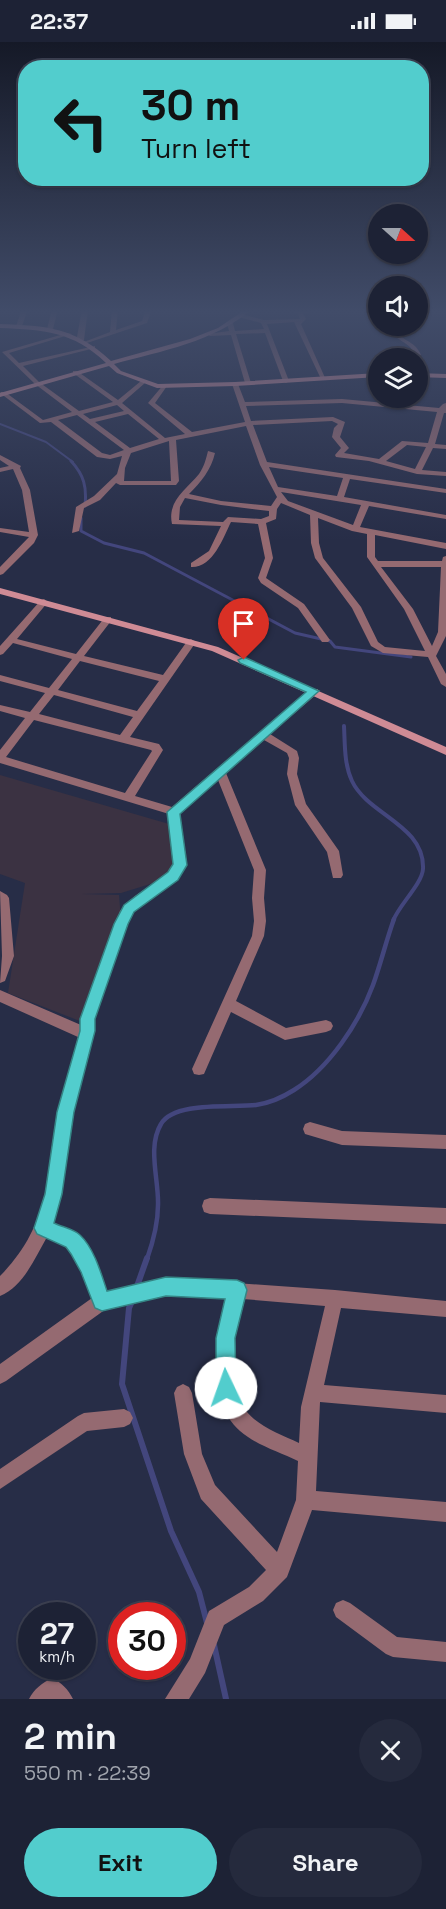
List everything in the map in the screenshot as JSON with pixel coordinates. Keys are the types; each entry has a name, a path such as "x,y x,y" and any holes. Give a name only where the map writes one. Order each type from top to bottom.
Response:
{"street":[{"path":"2,394 26,386"},
{"path":"42,386 129,450"},
{"path":"95,386 168,439 175,481 173,483 122,484 118,482 124,457 129,450"},
{"path":"2,394 39,421 53,420 118,403 138,386"},
{"path":"164,386 151,403 190,434"},
{"path":"236,386 264,464 278,494 292,507 355,529 446,546"},
{"path":"242,404 342,401 444,408 439,428 417,472"},
{"path":"91,421 129,412"},
{"path":"53,420 100,455 110,457 168,439 250,423 333,419 343,423 338,428 336,437 345,448 339,455 380,462 417,472 446,474"},
{"path":"380,462 400,445 446,447"},
{"path":"211,453 202,476 183,495 176,507 175,522 224,524"},
{"path":"0,457 9,459 22,474 33,535 31,541 0,572"},
{"path":"264,464 446,491"},
{"path":"0,470 17,466"},
{"path":"75,531 80,507 96,498 120,475"},
{"path":"340,499 347,478"},
{"path":"278,494 340,499 446,517"},
{"path":"194,565 213,552 228,519 262,522 273,517 278,494"},
{"path":"183,495 229,505 273,509"},
{"path":"355,529 366,503"},
{"path":"314,515 318,558 356,608 374,644 382,650 432,655"},
{"path":"262,522 269,558 262,578 301,606 325,640"},
{"path":"0,530 33,535"},
{"path":"371,533 371,557 408,609 446,684"},
{"path":"432,655 444,632 446,559"},
{"path":"375,564 446,564"},
{"path":"0,591 191,642 244,660 446,750"},
{"path":"0,652 44,602"},
{"path":"108,619 0,758 174,812"},
{"path":"10,640 165,679"},
{"path":"123,739 191,642"},
{"path":"0,678 139,716"},
{"path":"174,812 314,691"},
{"path":"0,708 155,747 158,750 128,798"},
{"path":"263,735 292,751 294,758 292,774 302,805 333,851 337,875"},
{"path":"199,1069 258,936 260,921 258,898 260,870 220,773"},
{"path":"0,1288 20,1268 44,1228 54,1194 66,1112 91,1008 124,915 139,899 173,876 180,865 174,812"},
{"path":"0,896 3,898 8,956 0,977"},
{"path":"0,996 86,1034"},
{"path":"228,1003 285,1034 326,1026"},
{"path":"310,1129 342,1138 446,1143"},
{"path":"210,1206 446,1216"},
{"path":"44,1228 72,1240 78,1247 89,1267 102,1301"},
{"path":"0,1375 102,1301 166,1286 335,1298 446,1309"},
{"path":"237,1290 226,1338 224,1368 226,1388 232,1408 246,1425 308,1456"},
{"path":"176,1699 198,1666 216,1618 256,1594 280,1570 306,1500 310,1407 335,1298"},
{"path":"183,1393 193,1454 208,1492 280,1570"},
{"path":"314,1393 446,1404"},
{"path":"0,1480 84,1422 124,1418"},
{"path":"306,1500 446,1512"},
{"path":"344,1610 393,1647 446,1652"},
{"path":"40,1699 52,1689 62,1699"}],"shaded area":[{"path":"0,775 169,824 173,865 160,881 121,893 82,894 119,895 121,920 85,1023 8,993 25,883 0,874"}],"waterway":[{"path":"0,424 46,442 73,462"},
{"path":"71,461 84,482 85,506"},
{"path":"81,518 81,531 104,543 144,553 295,633 330,641 335,647 411,657"},
{"path":"344,726 346,761 352,781 370,803 406,831 415,841 421,854 422,875 394,919"},
{"path":"147,1259 157,1219 158,1195 154,1153 161,1124 168,1117 190,1109 266,1103 285,1095 307,1081 331,1057 360,1014 373,985 394,919"},
{"path":"136,1289 147,1258"},
{"path":"133,1299 129,1308 122,1384 171,1531 199,1592 207,1623"},
{"path":"214,1645 226,1699"}],"route":[{"path":"226,1388 224,1368 226,1338 237,1290 166,1286 102,1301 89,1267 78,1247 72,1240 44,1228 54,1194 66,1112 89,1024 87,1019 124,915 139,899 173,876 180,865 174,812 314,691 244,660"}]}
